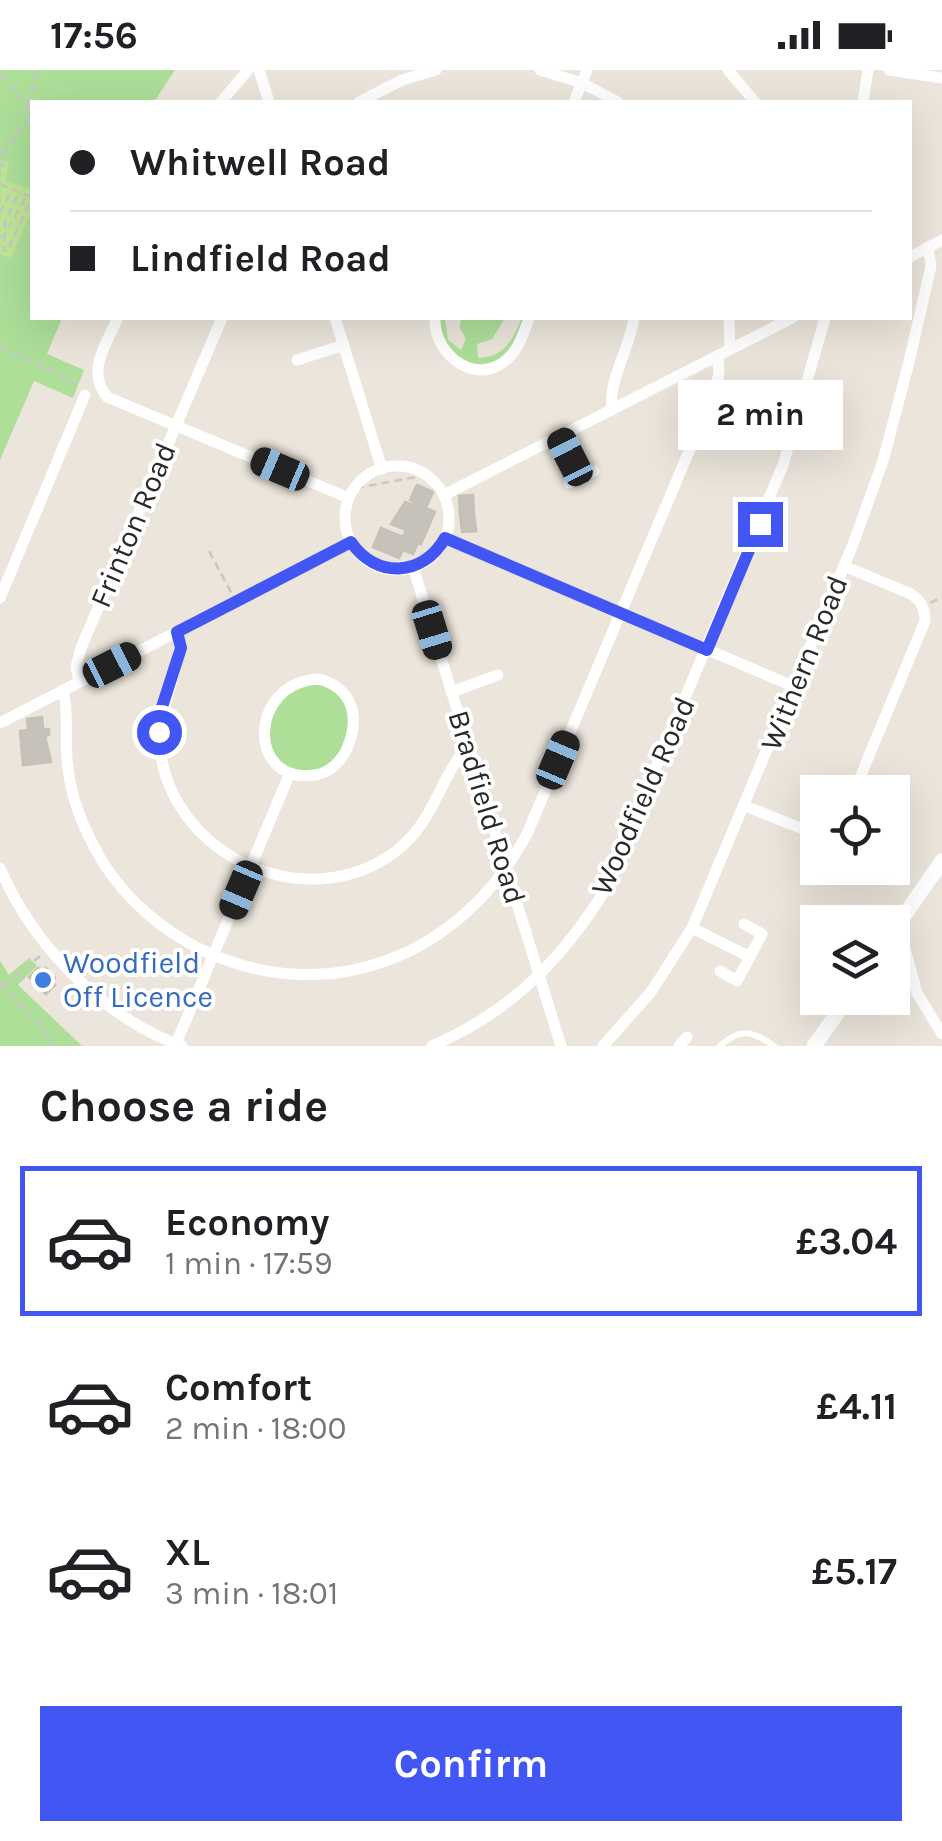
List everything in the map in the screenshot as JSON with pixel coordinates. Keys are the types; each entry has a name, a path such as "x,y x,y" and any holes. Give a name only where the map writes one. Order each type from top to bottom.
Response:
{"main road":[{"path":"910,908 942,862"},
{"path":"814,1046 836,1015"}],"street":[{"path":"222,100 248,70"},
{"path":"259,70 268,100"},
{"path":"362,100 402,80 436,70"},
{"path":"540,70 582,83 614,100"},
{"path":"575,100 588,70"},
{"path":"728,70 753,100"},
{"path":"863,100 868,70"},
{"path":"889,70 942,78"},
{"path":"912,255 942,240"},
{"name":"Withern Road","path":"603,1046 651,992 692,928 795,687 882,462 931,266 928,247"},
{"path":"0,598 117,320"},
{"name":"Frinton Road","path":"79,681 76,667 81,648 221,320"},
{"path":"336,320 382,469"},
{"path":"435,320 443,351 460,365 477,370 494,366 512,355 528,320"},
{"path":"612,410 611,393 634,320"},
{"path":"63,690 69,777 81,820 115,879 151,917 177,936 213,955 259,970 297,975 340,973 383,963 425,944 458,922 498,882 527,834 712,398 728,320"},
{"path":"444,495 788,320"},
{"name":"Woodfield Road","path":"432,1046 472,1027 540,978 602,894 783,465 824,320"},
{"path":"297,360 344,345"},
{"path":"90,389 352,493"},
{"path":"560,436 575,480 594,471"},
{"path":"400,466 418,470 444,495 448,510 445,538 431,557 413,568 385,568 367,560 351,542 345,514 352,493 364,478 382,469 400,466"},
{"path":"445,538 795,687"},
{"path":"0,722 351,542"},
{"path":"844,566 911,594 925,613 861,775"},
{"name":"Bradfield Road","path":"413,568 561,1046"},
{"path":"177,632 181,648 162,707 159,732 166,777 198,831 230,858 250,868 309,880 342,876 379,862 426,822 468,746"},
{"path":"451,692 498,675"},
{"path":"297,682 328,682 350,700 355,722 348,746 338,762 324,773 290,773 267,750 264,736 268,714 279,694 297,682"},
{"path":"0,868 24,913 49,948 116,1010 178,1045 290,773"},
{"path":"745,806 800,828"},
{"path":"720,972 737,980 762,934 744,924"},
{"path":"692,928 750,957"},
{"path":"910,967 927,1014 942,1034"},
{"path":"927,1014 942,1005"}],"lane":[{"path":"720,1046 739,1032 750,1031 774,1046"}],"path":[{"path":"0,156 29,117 27,105 39,70"},
{"path":"0,74 27,105"},
{"path":"0,165 4,164 0,174"},
{"path":"0,194 2,184 30,197"},
{"path":"0,213 12,189"},
{"path":"19,192 6,221 2,250 7,251 30,202"},
{"path":"0,238 27,195"},
{"path":"0,346 90,389"},
{"path":"352,493 416,477"},
{"path":"210,551 236,602"},
{"path":"49,948 2,985 46,1031 51,1046"}],"green space":[{"path":"0,70 175,70 155,100 30,100 30,320 61,320 47,354 84,370 73,398 34,381 0,460"},
{"path":"1,160 9,163 5,181 30,188 30,215 11,258 0,254"},
{"path":"439,320 445,320 448,340 461,350 466,339 461,320 504,320 492,339 477,344 478,358 487,357 501,351 521,320 525,320 514,344 504,355 486,364 457,358 442,340"},
{"path":"310,683 334,692 347,707 350,725 344,744 333,759 318,770 299,771 274,755 269,726 281,698"},
{"path":"29,958 37,966 18,985 82,1046 0,1046 0,961 9,975"}],"building":[{"path":"417,485 433,492 426,508 435,512 421,544 413,554 403,550 399,558 373,547 381,528 403,537 406,530 391,524 405,502 413,505 410,500"},
{"path":"473,495 474,513 460,514 459,496"},
{"path":"474,513 476,531 462,532 460,514"},
{"path":"42,717 43,729 49,729 45,736 51,762 23,765 20,731 28,730 27,719"},
{"name":"Woodfield Off Licence","path":"38,968 42,972 46,968 55,978 55,985 46,994 29,977"}],"place":[{"name":"Woodfield Off Licence","path":"43,980"}],"route":[{"path":"159,732 162,707 182,645 177,632 351,542 367,560 401,570 431,557 445,538 707,650 760,524"}]}
